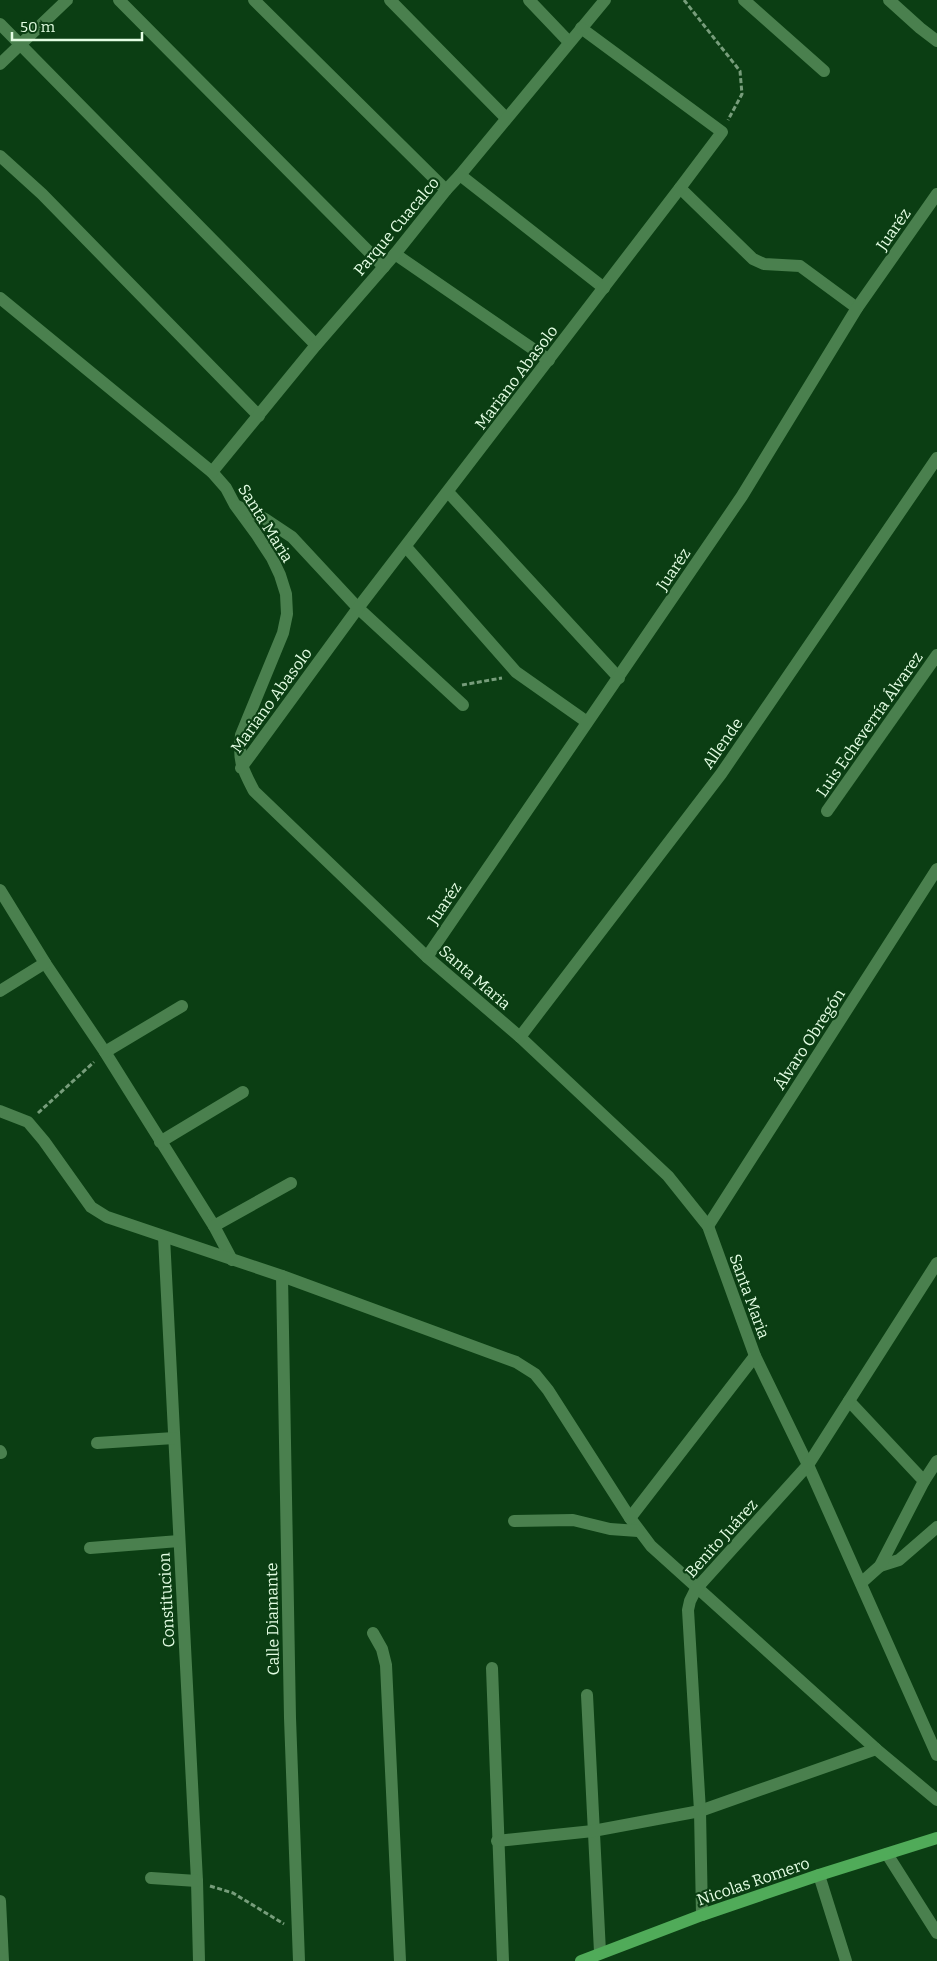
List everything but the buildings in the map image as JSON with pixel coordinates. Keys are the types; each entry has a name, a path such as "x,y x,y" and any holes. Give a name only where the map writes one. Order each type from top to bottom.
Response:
{"main road":[{"name":"Nicolas Romero","path":"581,1961 600,1952 702,1915 819,1875 937,1838"}],"street":[{"path":"0,64 67,0"},
{"path":"119,0 384,267"},
{"path":"254,0 446,190"},
{"path":"390,0 506,118"},
{"path":"529,0 569,42"},
{"name":"Parque Cuacalco","path":"212,472 605,0"},
{"path":"744,0 824,71"},
{"path":"889,0 937,41"},
{"path":"0,24 316,345"},
{"path":"581,28 722,132"},
{"name":"Mariano Abasolo","path":"241,768 358,608 722,132"},
{"path":"0,156 48,201 259,416"},
{"path":"460,175 604,288"},
{"path":"680,188 753,259 764,264 800,266 857,308"},
{"name":"Juaréz","path":"427,957 742,496 857,308 937,194"},
{"path":"395,254 549,360"},
{"name":"Santa Maria","path":"0,298 212,472 226,488 235,505 257,535 280,576 286,594 287,614 283,632 241,735 239,750 241,768 254,791 427,957 520,1037 668,1176 708,1226 755,1356 808,1465 937,1755"},
{"name":"Allende","path":"520,1037 721,774 937,458"},
{"path":"448,492 619,678"},
{"path":"235,505 265,519 292,537 358,608 463,705"},
{"path":"406,547 516,672 587,722"},
{"name":"Luis Echeverría Álvarez","path":"827,811 937,655"},
{"name":"Álvaro Obregón","path":"708,1226 937,869"},
{"path":"0,890 105,1052 214,1226 232,1260"},
{"path":"0,991 45,962"},
{"path":"105,1052 182,1006"},
{"path":"160,1142 243,1092"},
{"path":"0,1112 28,1122 44,1141 90,1207 107,1217 282,1276 516,1362 535,1374 548,1390 638,1531 668,1564 876,1749 937,1800"},
{"path":"214,1226 291,1183"},
{"name":"Constitucion","path":"164,1237 198,1881 199,1961"},
{"name":"Benito Juárez","path":"702,1915 700,1811 688,1610 690,1601 696,1589 808,1465 937,1263"},
{"name":"Calle Diamante","path":"282,1276 289,1678 299,1961"},
{"path":"630,1518 755,1356"},
{"path":"849,1401 924,1481"},
{"path":"97,1443 174,1438"},
{"path":"861,1583 880,1566 924,1481 937,1461"},
{"path":"514,1521 573,1520 610,1529 638,1531"},
{"path":"880,1566 899,1560 937,1527"},
{"path":"90,1548 179,1541"},
{"path":"372,1633 382,1649 386,1665 400,1961"},
{"path":"492,1668 503,1961"},
{"path":"587,1695 600,1952"},
{"path":"497,1840 593,1830 700,1811 876,1749"},
{"path":"888,1854 937,1933"},
{"path":"819,1875 846,1961"},
{"path":"151,1878 198,1881"},
{"path":"0,1903 3,1961"}],"path":[{"path":"684,0 740,70 742,94 722,132"},
{"path":"446,688 498,679 516,672"},
{"path":"28,1122 105,1052"},
{"path":"198,1881 233,1893 298,1932"}]}
